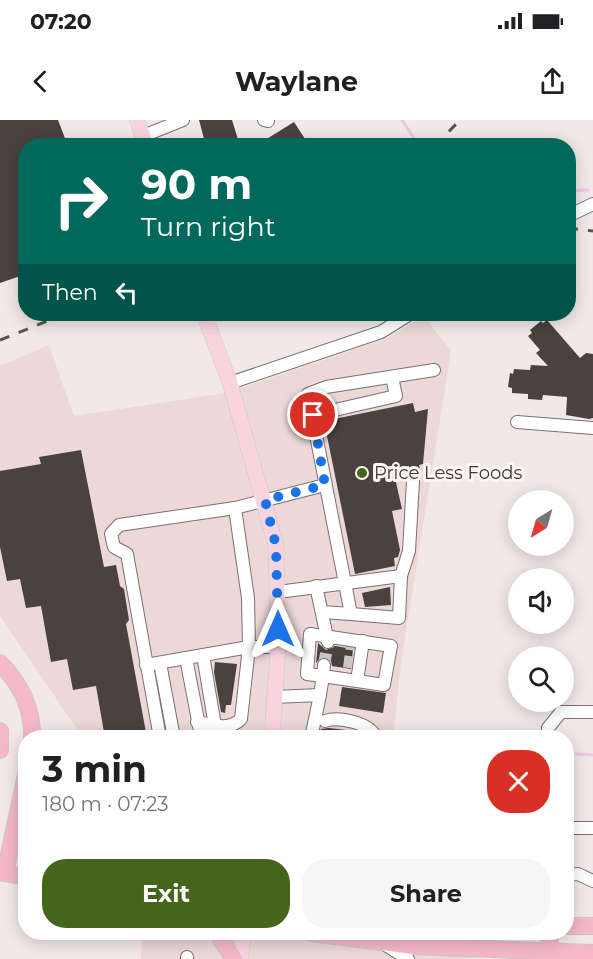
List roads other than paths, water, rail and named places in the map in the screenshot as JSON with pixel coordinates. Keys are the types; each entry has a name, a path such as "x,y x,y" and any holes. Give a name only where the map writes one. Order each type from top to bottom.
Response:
{"highway":[{"path":"0,663 11,675 26,699 32,730"},
{"path":"0,731 0,750"},
{"path":"18,815 12,845 2,872 18,875"},
{"path":"574,926 593,926"},
{"path":"222,940 234,959"},
{"path":"361,940 427,953 549,956 593,953"},
{"path":"549,956 550,940"}],"main road":[{"path":"137,120 143,138"},
{"path":"207,321 230,383 265,500 276,546 278,647 272,730"},
{"path":"240,959 243,940"}],"street":[{"path":"150,138 183,120"},
{"path":"576,212 593,204"},
{"path":"230,383 381,332 399,321"},
{"path":"351,614 308,394 326,387 434,370"},
{"path":"313,415 396,396 392,377"},
{"path":"517,422 593,428"},
{"path":"323,612 399,618 401,576 409,551 413,481"},
{"path":"158,730 127,554 114,547 111,534 119,525 236,508 325,485"},
{"path":"221,730 236,725 241,719 249,647 248,598 236,508"},
{"path":"278,592 401,576"},
{"path":"316,586 327,638"},
{"path":"310,634 356,642 391,646 384,685 324,670 307,675 310,634"},
{"path":"351,676 356,642"},
{"path":"146,665 249,647 278,647"},
{"path":"203,655 217,730"},
{"path":"186,658 199,730"},
{"path":"159,663 172,730"},
{"path":"315,730 320,721 320,696 324,670"},
{"path":"274,697 320,696"},
{"path":"548,730 561,712 593,712"},
{"path":"320,721 333,718 366,726 371,730"},
{"path":"320,721 359,730"},
{"path":"197,722 213,730"},
{"path":"574,828 593,828"},
{"path":"574,874 593,881"},
{"path":"383,943 408,959"}],"waterway":[{"path":"402,120 414,138"},
{"path":"576,191 588,190"},
{"path":"576,754 593,755"}],"tunnel":[{"path":"324,665 328,642"},
{"path":"349,668 352,645"}],"railway":[{"path":"443,138 460,120"},
{"path":"576,229 593,231"},
{"path":"0,340 48,321"}],"place":[{"name":"Price Less Foods","path":"362,473"}]}
